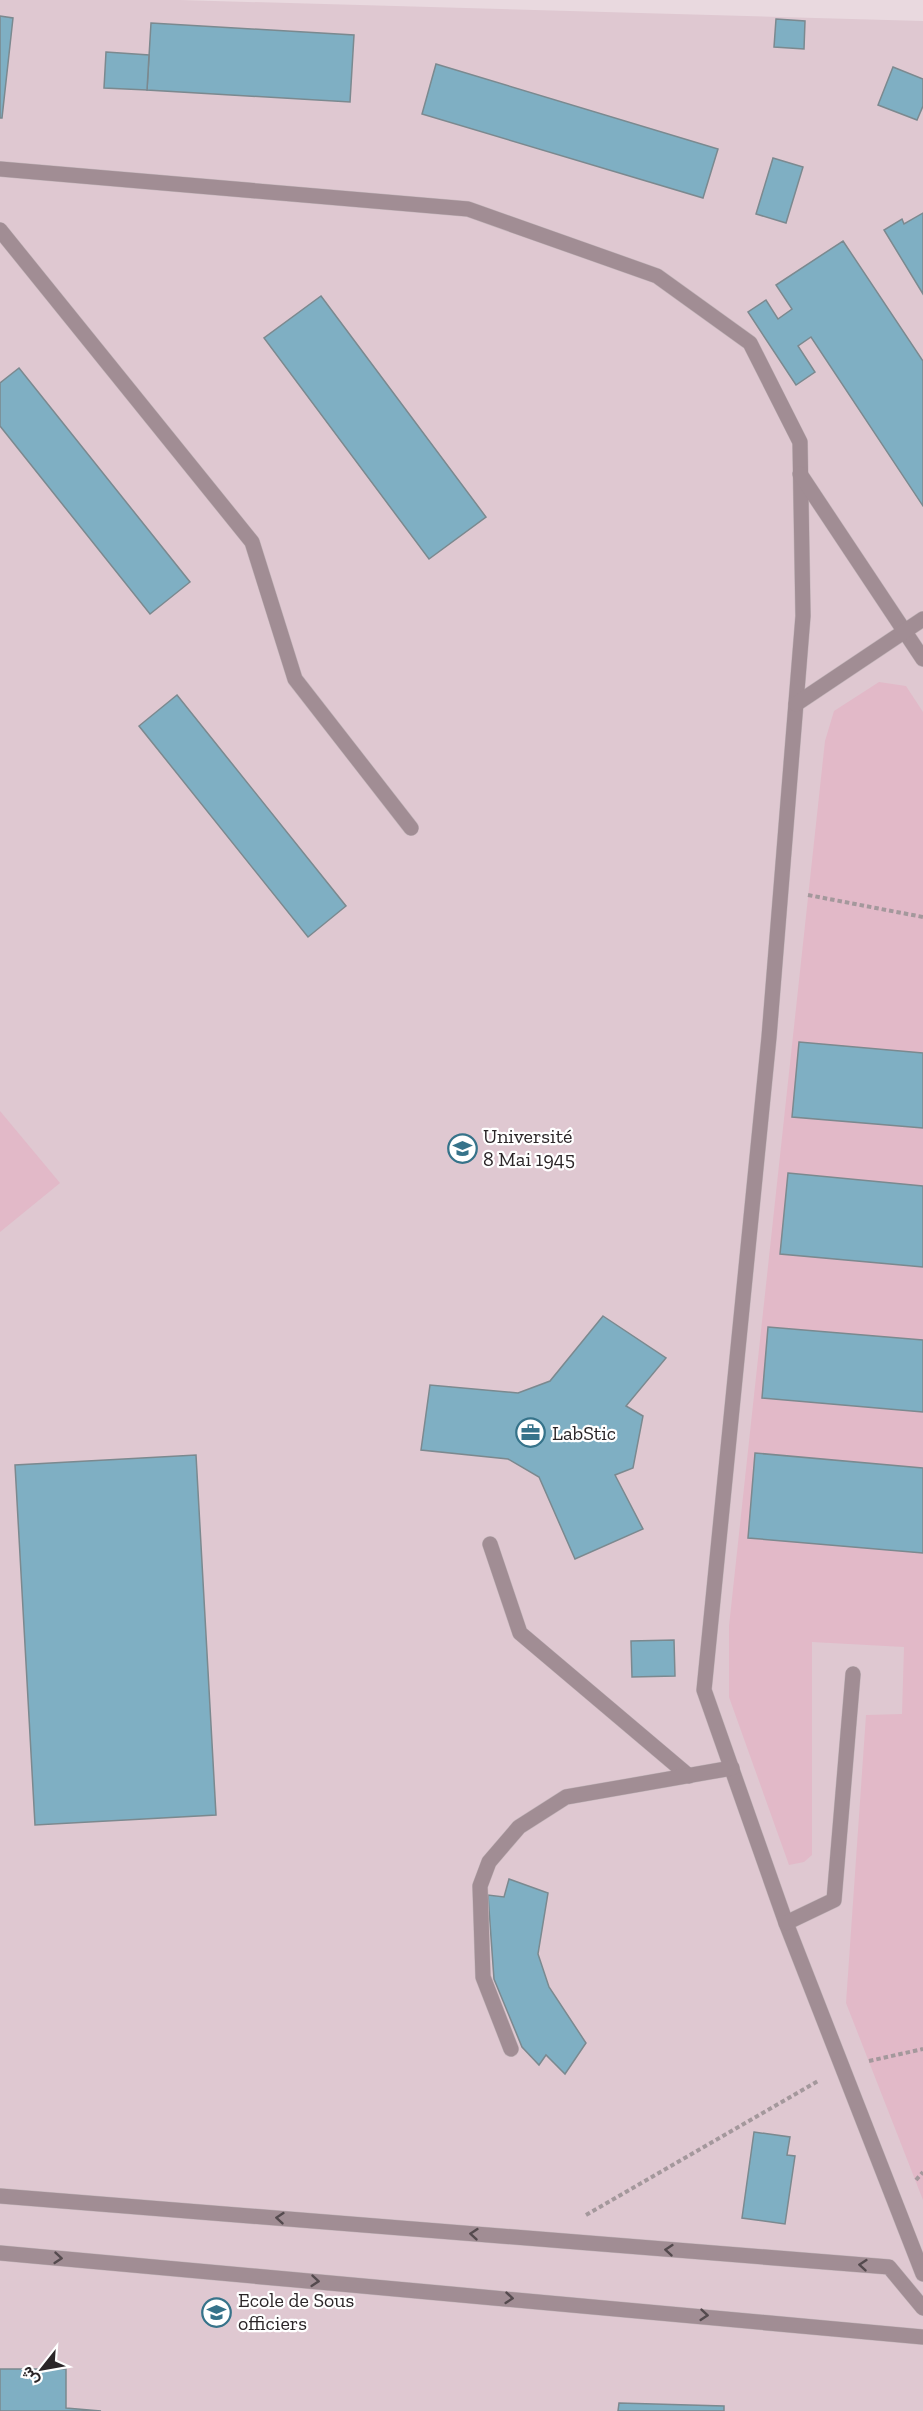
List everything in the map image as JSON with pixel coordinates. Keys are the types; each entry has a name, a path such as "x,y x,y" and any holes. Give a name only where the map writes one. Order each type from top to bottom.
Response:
{"lane":[{"path":"0,169 468,209 657,276 750,343 800,442 803,616 768,1048 704,1690 786,1923 923,2274"},
{"path":"0,230 252,542 295,679 411,828"},
{"path":"800,474 923,659"},
{"path":"796,704 923,619"},
{"path":"490,1544 520,1633 689,1776"},
{"path":"786,1923 834,1900 853,1674"},
{"path":"511,2049 483,1977 480,1886 489,1862 519,1827 566,1797 732,1768"},
{"path":"0,2196 889,2267 923,2308"},
{"path":"0,2253 923,2337"}],"path":[{"path":"780,890 923,917"},
{"path":"585,2216 842,2067 923,2049"}],"shaded area":[{"name":"Université 8 Mai 1945","path":"0,0 180,0 923,21 923,2411 0,2411"},
{"path":"879,682 906,686 923,712 923,2200 846,2003 866,1715 902,1714 904,1647 812,1642 812,1855 804,1862 789,1865 729,1697 729,1626 825,741 834,711"},
{"path":"0,1111 60,1183 0,1232"}],"building":[{"path":"0,16 13,18 2,118 0,118"},
{"path":"776,19 805,21 804,49 774,47"},
{"path":"151,23 354,35 350,102 147,90"},
{"path":"106,52 149,55 147,90 104,88"},
{"path":"436,64 718,149 703,198 422,114"},
{"path":"893,67 923,79 923,106 917,120 878,105"},
{"path":"773,158 803,167 786,223 756,214"},
{"path":"923,213 923,294 884,230 902,219 904,224"},
{"path":"843,241 923,361 923,506 811,337 798,346 815,372 796,385 748,312 766,300 778,319 792,309 776,285"},
{"path":"321,296 486,517 429,559 264,338"},
{"path":"19,368 190,582 150,614 0,426 0,383"},
{"path":"177,695 346,906 308,937 139,726"},
{"path":"799,1042 923,1053 923,1128 792,1117"},
{"path":"788,1173 923,1186 923,1267 780,1254"},
{"name":"LabStic","path":"603,1316 666,1358 626,1406 643,1416 633,1468 615,1475 643,1529 575,1559 539,1477 508,1459 421,1450 430,1385 518,1393 550,1381"},
{"path":"768,1327 923,1340 923,1412 762,1398"},
{"path":"755,1453 923,1468 923,1553 748,1538"},
{"path":"196,1455 216,1815 35,1825 15,1465"},
{"path":"674,1640 675,1676 632,1677 631,1641"},
{"path":"509,1879 548,1893 538,1954 549,1987 586,2043 565,2074 546,2055 539,2065 522,2047 494,1979 488,1895 504,1897"},
{"path":"754,2132 790,2137 787,2155 795,2156 785,2224 742,2218"},
{"path":"0,2369 66,2369 66,2408 101,2411 0,2411"},
{"path":"619,2403 724,2406 724,2411 618,2411"}],"place":[{"name":"Université 8 Mai 1945","path":"462,1148"},
{"name":"LabStic","path":"531,1433"},
{"name":"Ecole de Sous officiers","path":"217,2312"}]}
